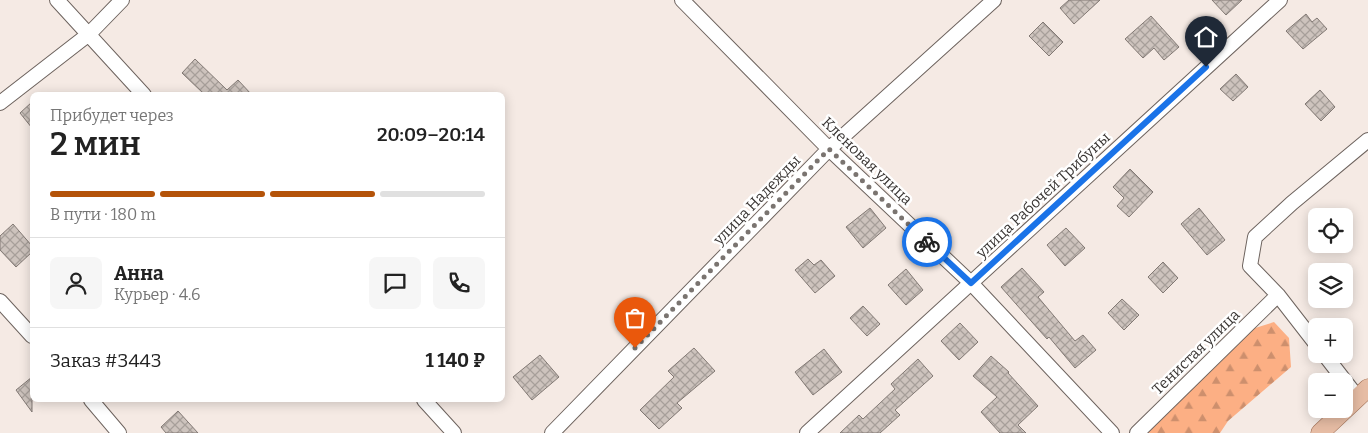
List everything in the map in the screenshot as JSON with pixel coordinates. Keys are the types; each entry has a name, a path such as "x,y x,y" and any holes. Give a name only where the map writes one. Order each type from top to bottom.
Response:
{"main road":[{"path":"1320,433 1363,393"}],"street":[{"path":"57,0 141,92"},
{"path":"0,103 89,34 122,0"},
{"name":"Кленовая улица","path":"682,0 829,149 971,283 1112,433"},
{"name":"улица Надежды","path":"552,433 829,149 994,0"},
{"name":"улица Рабочей Трибуны","path":"807,433 1280,0"},
{"path":"1308,334 1278,295 1250,266 1255,238 1292,203 1368,140"},
{"name":"Тенистая улица","path":"1137,433 1278,295"},
{"path":"0,301 30,334"},
{"path":"1333,363 1363,393"},
{"path":"94,402 119,433"},
{"path":"426,402 454,433"}],"green space":[{"path":"1274,322 1289,338 1291,367 1228,421 1220,433 1148,433 1252,329"}],"building":[{"path":"1069,0 1100,0 1074,24 1060,8"},
{"path":"1212,0 1242,0 1226,15"},
{"path":"1306,14 1312,22 1317,18 1327,29 1303,49 1286,31"},
{"path":"1151,16 1179,47 1164,60 1154,48 1143,58 1125,39"},
{"path":"1043,22 1063,42 1049,56 1029,36"},
{"path":"195,59 227,90 238,80 249,92 202,92 182,73"},
{"path":"1236,74 1248,87 1233,101 1220,89"},
{"path":"1320,90 1335,107 1321,121 1305,104"},
{"path":"30,104 30,126 20,113"},
{"path":"1130,169 1153,192 1129,217 1117,206 1124,198 1113,187"},
{"path":"870,208 886,228 863,248 846,227"},
{"path":"1199,208 1225,240 1207,255 1181,224"},
{"path":"13,224 30,244 30,254 16,267 0,250 0,236"},
{"path":"1066,228 1085,248 1065,266 1047,245"},
{"path":"808,259 814,265 821,260 835,276 815,293 795,270"},
{"path":"1163,262 1178,278 1163,293 1148,277"},
{"path":"1022,268 1044,292 1038,297 1075,341 1083,335 1096,350 1075,368 1049,337 1047,339 1001,287"},
{"path":"906,269 923,290 906,305 888,285"},
{"path":"1122,299 1139,315 1124,330 1108,313"},
{"path":"863,306 880,324 867,336 850,318"},
{"path":"960,323 978,342 959,360 941,341"},
{"path":"694,348 715,371 677,403 682,408 659,429 640,410 674,377 668,371"},
{"path":"824,349 842,372 813,395 795,372"},
{"path":"540,355 559,377 532,400 513,377"},
{"path":"991,356 1009,372 1038,406 1018,425 1026,433 1000,433 981,412 997,397 973,376"},
{"path":"918,359 933,376 895,410 900,415 880,433 840,433 859,415 863,419 895,389 891,384"},
{"path":"30,379 32,412 16,390"},
{"path":"178,411 198,433 166,433 161,427"}],"way so far":[{"path":"635,348 829,149 927,242"}],"route":[{"path":"927,242 971,283 1206,67"}]}
